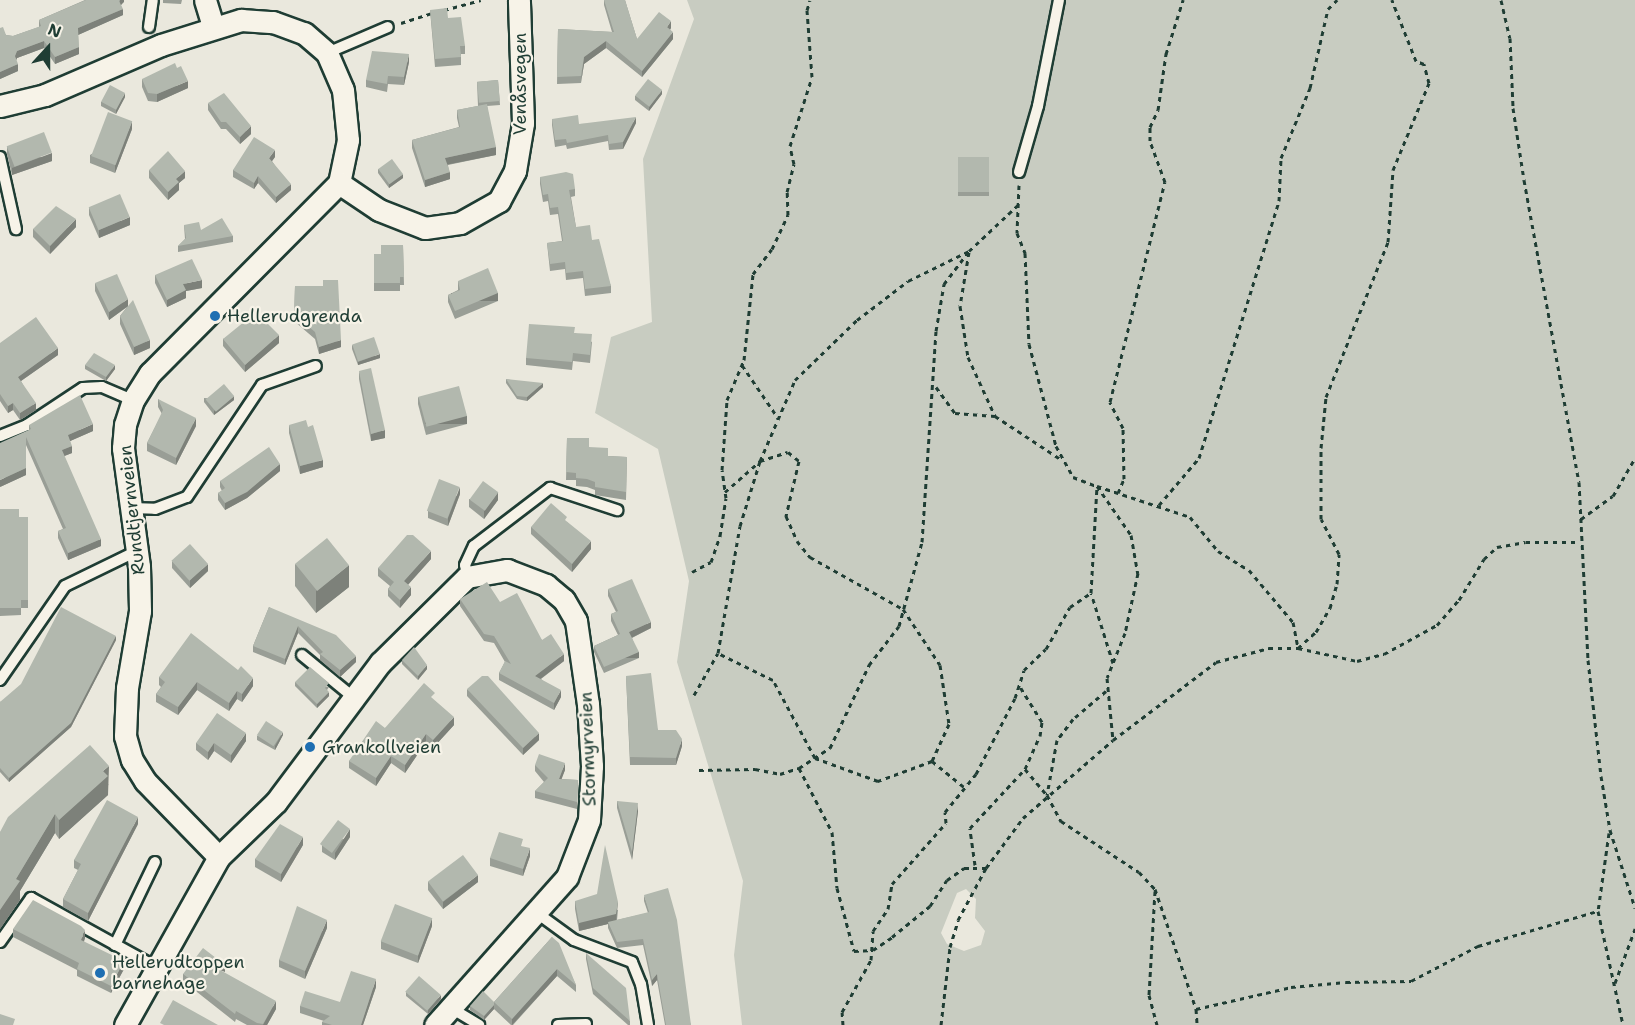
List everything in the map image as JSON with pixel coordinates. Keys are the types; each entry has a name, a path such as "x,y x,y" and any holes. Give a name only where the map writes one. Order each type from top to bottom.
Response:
{"street":[{"path":"204,0 213,27"},
{"name":"Venåsvegen","path":"339,183 380,210 424,228 460,223 499,201 515,171 523,123 519,0"},
{"path":"0,106 213,27 241,20 273,22 304,33 327,53 343,90 348,117 347,150 339,183"},
{"name":"Rundtjernveien","path":"219,857 145,782 132,760 125,736 127,688 140,611 137,551 123,448 125,425 133,400 150,374 339,183"},
{"name":"Stormyrveien","path":"435,1025 567,877 589,820 592,766 582,649 576,621 564,600 546,585 507,570 487,570 467,577"},
{"path":"125,1025 219,857 276,802 353,697 423,616 467,577"}],"lane":[{"path":"149,27 153,0"},
{"path":"1019,172 1038,106 1059,0"},
{"path":"327,53 388,27"},
{"path":"0,157 16,229"},
{"path":"131,508 155,509 187,497 262,385 316,366"},
{"path":"0,436 27,425 83,388 102,387 133,400"},
{"path":"467,577 465,565 474,546 549,488 617,510"},
{"path":"0,681 65,586 137,551"},
{"path":"302,655 353,697"},
{"path":"115,945 155,862"},
{"path":"0,942 31,898 156,967"},
{"path":"537,913 574,940 632,962 641,984 648,1025"},
{"path":"451,1008 479,1025"},
{"path":"558,1025 586,1024"}],"path":[{"path":"388,27 481,0"},
{"path":"692,572 711,562 720,536 725,492 722,470 727,400 741,365 753,302 753,274 772,249 788,215 787,192 794,164 790,146 812,77 807,10 810,0"},
{"path":"1118,493 1124,479 1123,428 1110,402 1165,182 1150,141 1150,127 1158,110 1166,54 1183,0"},
{"path":"1159,505 1199,458 1279,201 1281,158 1310,88 1328,9 1337,0"},
{"path":"1298,648 1316,632 1330,609 1337,584 1339,554 1321,519 1321,448 1326,397 1388,242 1393,170 1429,82 1424,64 1416,61 1392,0"},
{"path":"1502,0 1510,38 1513,108 1524,180 1579,482 1580,542 1588,660 1610,830 1635,908"},
{"path":"1019,172 1017,233 1025,253 1029,344 1056,446 1073,477 1190,517 1218,551 1249,570 1293,622 1298,648"},
{"path":"699,771 755,769 780,774 799,768 830,748 838,734 847,705 869,665 899,626 922,542 935,386 936,331 944,284 969,251 1018,205"},
{"path":"969,251 960,306 968,357 995,416"},
{"path":"694,695 718,653 740,526 760,461 795,380 857,320 908,281 969,251"},
{"path":"741,365 778,418"},
{"path":"935,386 955,413 995,416 1064,460"},
{"path":"718,653 773,680 815,758 878,781 932,761 950,724 940,665 903,609 810,557 786,516 799,461 789,452 760,461 725,492"},
{"path":"1581,519 1613,496 1635,458"},
{"path":"1097,486 1091,593 1113,663"},
{"path":"1097,486 1131,535 1138,573 1125,633 1113,663 1106,691 1113,740"},
{"path":"941,1025 952,938 958,920 986,868 1023,818 1113,740 1216,663 1240,653 1298,648 1357,661 1384,654 1437,626 1459,600 1484,560 1497,547 1526,542 1580,542"},
{"path":"843,1025 842,1011 866,975 873,950 873,931 888,909 892,884 946,824 945,812 976,774 1024,670 1046,649 1070,607 1091,593"},
{"path":"975,865 970,828 1025,769 1036,748 1042,722 1019,685"},
{"path":"1047,795 1057,740 1073,718 1106,691"},
{"path":"932,761 964,787"},
{"path":"799,768 832,832 837,888 854,951 873,950 930,906 947,880 975,865 986,868"},
{"path":"1025,769 1047,795 1061,821 1139,872 1155,889 1196,1009 1197,1025"},
{"path":"1610,830 1598,911 1623,1025"},
{"path":"1155,889 1149,995 1157,1025"},
{"path":"1196,1009 1292,987 1346,981 1411,981 1479,946 1598,911"},
{"path":"1614,985 1635,929"}],"shaded area":[{"path":"687,0 1635,0 1635,1025 742,1025 734,955 743,881 677,662 689,581 658,449 595,413 611,337 652,322 643,159 694,19","holes":["966,889 976,899 975,918 985,931 981,945 964,951 947,944 941,933 957,893"]}],"building":[{"path":"86,0 120,0 123,9 78,28 79,47 55,57 44,41 17,51 15,56 18,64 0,72 0,28 3,27 6,35 13,36 41,26 39,20"},
{"path":"604,0 625,0 637,39 659,12 671,21 667,27 673,32 642,71 606,41 584,57 581,76 557,77 558,29 614,32"},
{"path":"447,8 448,18 461,17 465,46 460,46 461,57 435,59 430,10"},
{"path":"372,51 409,54 404,77 388,76 387,84 366,80"},
{"path":"175,63 177,68 181,66 188,81 157,94 148,93 142,79"},
{"path":"648,79 662,90 649,107 635,96"},
{"path":"498,80 500,101 479,103 477,82"},
{"path":"110,85 125,93 116,110 101,102"},
{"path":"224,93 251,126 240,137 226,122 221,122 208,103"},
{"path":"487,104 496,147 445,158 450,172 425,180 412,140 460,127 457,110"},
{"path":"108,112 132,121 115,165 91,156"},
{"path":"578,115 579,124 636,117 623,142 609,144 608,135 567,143 566,139 555,140 552,119"},
{"path":"44,132 52,153 15,167 7,146"},
{"path":"254,137 275,150 269,158 291,184 276,197 258,176 254,183 233,170"},
{"path":"168,151 185,171 176,179 179,182 168,192 149,170"},
{"path":"958,157 989,157 989,192 958,192"},
{"path":"392,159 403,174 389,184 378,169"},
{"path":"566,172 573,174 575,189 569,190 576,227 590,225 592,240 599,239 611,286 585,289 583,271 566,273 565,262 550,264 547,243 563,241 558,207 550,208 548,194 543,195 540,177"},
{"path":"120,194 130,217 98,230 89,207"},
{"path":"56,206 76,219 50,246 33,229"},
{"path":"222,218 233,236 178,246 186,238 184,225 199,222 201,230"},
{"path":"381,245 403,245 404,277 400,277 400,283 374,283 374,254 381,254"},
{"path":"192,259 202,280 183,284 186,290 167,300 155,275"},
{"path":"488,268 498,293 455,311 448,295 460,290 458,281"},
{"path":"117,274 128,299 109,312 95,283"},
{"path":"323,280 338,280 341,340 319,347 315,332 294,314 295,286 323,286"},
{"path":"133,300 150,340 134,347 120,316"},
{"path":"36,317 58,348 18,377 36,403 20,413 13,403 8,406 0,394 0,343"},
{"path":"250,317 255,322 261,317 279,335 245,365 223,339"},
{"path":"529,324 575,327 574,333 592,334 590,355 573,353 572,362 526,358"},
{"path":"374,337 380,354 358,362 352,344"},
{"path":"94,353 115,365 106,377 85,365"},
{"path":"371,368 385,430 371,434 359,371"},
{"path":"506,379 543,383 527,397 517,396"},
{"path":"224,384 234,396 216,412 206,399"},
{"path":"459,386 467,416 426,427 418,397"},
{"path":"80,395 93,424 68,435 72,446 62,450 101,539 68,553 58,531 66,528 26,437 26,468 0,480 0,443 31,429 29,425"},
{"path":"158,399 196,418 176,458 147,443 163,410"},
{"path":"306,420 308,427 313,425 323,460 300,466 289,425"},
{"path":"567,438 589,438 589,447 608,448 608,456 627,457 626,492 595,487 595,482 576,478 576,473 566,472"},
{"path":"269,447 280,464 247,492 225,503 218,493 225,488 220,481"},
{"path":"439,479 460,487 447,519 427,511"},
{"path":"483,481 498,492 485,511 469,500"},
{"path":"551,503 567,517 565,520 591,541 572,564 531,527"},
{"path":"0,509 19,509 19,517 28,517 28,600 21,600 21,608 0,608"},
{"path":"407,535 413,535 431,551 404,581 411,587 400,600 388,589 394,582 378,568"},
{"path":"327,538 349,565 317,591 295,564"},
{"path":"190,544 208,564 189,581 171,561"},
{"path":"632,579 651,622 629,632 639,652 604,667 594,646 620,634 611,614 618,611 608,589"},
{"path":"487,582 500,602 517,593 542,640 551,634 564,654 535,676 561,690 554,703 499,673 505,661 511,664 494,636 484,634 460,599"},
{"path":"61,607 116,636 71,723 9,778 0,768 0,702 21,684"},
{"path":"269,607 336,635 356,656 340,670 320,654 323,652 298,626 285,659 253,646"},
{"path":"191,633 238,670 241,666 253,678 242,694 237,691 229,703 197,682 178,707 156,694 165,682 159,677"},
{"path":"414,647 427,665 418,676 402,660"},
{"path":"310,667 329,683 325,688 329,692 317,704 295,682"},
{"path":"651,673 658,730 676,730 682,739 676,758 630,757 626,676"},
{"path":"482,676 488,676 539,733 523,748 467,689"},
{"path":"424,683 435,693 431,697 454,717 433,740 426,734 405,765 391,756 376,778 349,761 376,721 385,728"},
{"path":"217,713 246,733 231,755 214,743 208,752 196,743"},
{"path":"266,721 283,732 274,746 257,735"},
{"path":"90,745 109,766 103,771 108,776 59,820 55,814 16,879 20,881 0,910 0,832 8,817"},
{"path":"539,754 565,763 559,779 578,780 577,802 535,791 548,778 535,765"},
{"path":"107,800 138,817 88,913 63,899 81,864 74,860"},
{"path":"617,801 638,803 632,852"},
{"path":"338,820 350,829 332,853 320,844"},
{"path":"280,824 303,837 281,874 255,859"},
{"path":"499,832 523,839 521,846 530,848 523,869 490,858"},
{"path":"605,845 618,902 616,914 579,923 575,901 597,894"},
{"path":"463,855 478,875 443,901 428,881"},
{"path":"668,888 677,920 691,1025 666,1025 657,974 652,980 643,939 617,942 608,922 649,912 644,895"},
{"path":"33,900 81,926 85,930 81,940 124,961 111,986 77,969 79,963 13,929"},
{"path":"395,904 432,918 418,956 381,941"},
{"path":"297,906 327,920 305,971 279,960"},
{"path":"552,937 559,943 576,985 557,969 512,1019 494,1002"},
{"path":"203,948 225,965 220,970 276,1001 263,1024 236,1011 235,1014 183,974"},
{"path":"586,953 626,988 630,1021 593,988"},
{"path":"351,971 376,979 361,1025 332,1025 322,1022 330,1016 300,1006 305,991 340,1002"},
{"path":"419,976 441,995 427,1011 405,992"},
{"path":"483,991 494,1002 484,1016 470,1006"},
{"path":"173,1000 218,1025 164,1025 160,1023"},
{"path":"0,1014 15,1019 13,1025 0,1025"}],"place":[{"name":"Hellerudgrenda","path":"215,316"},
{"name":"Grankollveien","path":"310,747"},
{"name":"Hellerudtoppen barnehage","path":"100,973"}]}
